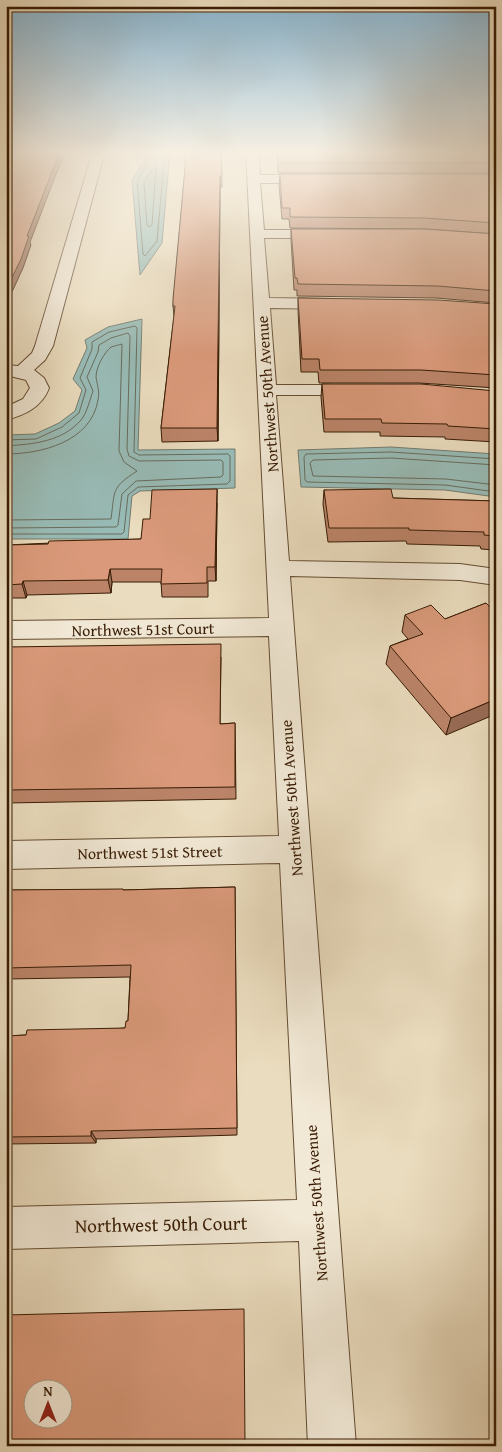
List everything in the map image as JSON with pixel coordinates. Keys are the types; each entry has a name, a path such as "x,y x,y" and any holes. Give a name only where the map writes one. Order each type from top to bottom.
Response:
{"street":[{"path":"14,371 39,356 44,346 80,219"},
{"name":"Northwest 50th Avenue","path":"256,219 316,1220 332,1446"},
{"path":"257,234 345,234"},
{"path":"261,303 348,304"},
{"path":"6,414 28,405 36,398 40,390 39,383 33,376 14,371"},
{"path":"267,390 372,390"},
{"path":"278,568 460,572 496,577"},
{"name":"Northwest 51st Court","path":"6,630 281,627"},
{"name":"Northwest 51st Street","path":"6,855 294,849"},
{"name":"Northwest 50th Court","path":"6,1228 316,1220"}],"water":[{"path":"135,219 164,219 162,243 140,275"},
{"path":"142,319 138,450 235,449 235,488 140,491 132,496 128,539 6,539 6,435 35,434 59,423 75,411 82,390 73,379 87,348 85,340 108,327"},
{"path":"391,447 496,454 496,497 445,490 301,487 298,450"}],"building":[{"path":"6,219 34,219 21,259 6,290"},
{"path":"180,219 219,219 217,428 161,428 175,306 173,306"},
{"path":"436,219 496,219 496,223"},
{"path":"291,229 425,229 496,234 496,291 438,286 298,284 297,278 295,278"},
{"path":"298,298 438,300 496,304 496,375 421,370 320,370 319,359 302,359"},
{"path":"322,384 421,384 496,391 496,429 448,426 447,424 382,423 381,419 325,419"},
{"path":"217,489 215,567 207,567 207,583 161,584 162,569 110,569 108,580 23,581 22,584 6,585 6,545 48,544 49,541 141,539 143,519 150,519 152,490"},
{"path":"391,489 393,498 496,501 496,536 484,535 484,532 409,530 409,528 329,528 324,490"},
{"path":"486,603 496,613 496,699 451,718 390,646 423,634 405,615 431,605 445,619"},
{"path":"221,644 220,724 235,723 235,787 6,790 6,647"},
{"path":"235,887 237,1128 91,1131 91,1136 6,1137 6,1036 26,1035 27,1030 125,1028 126,1021 128,1021 131,965 6,968 6,890 123,890"},
{"path":"244,1309 245,1446 6,1446 6,1315"}]}
